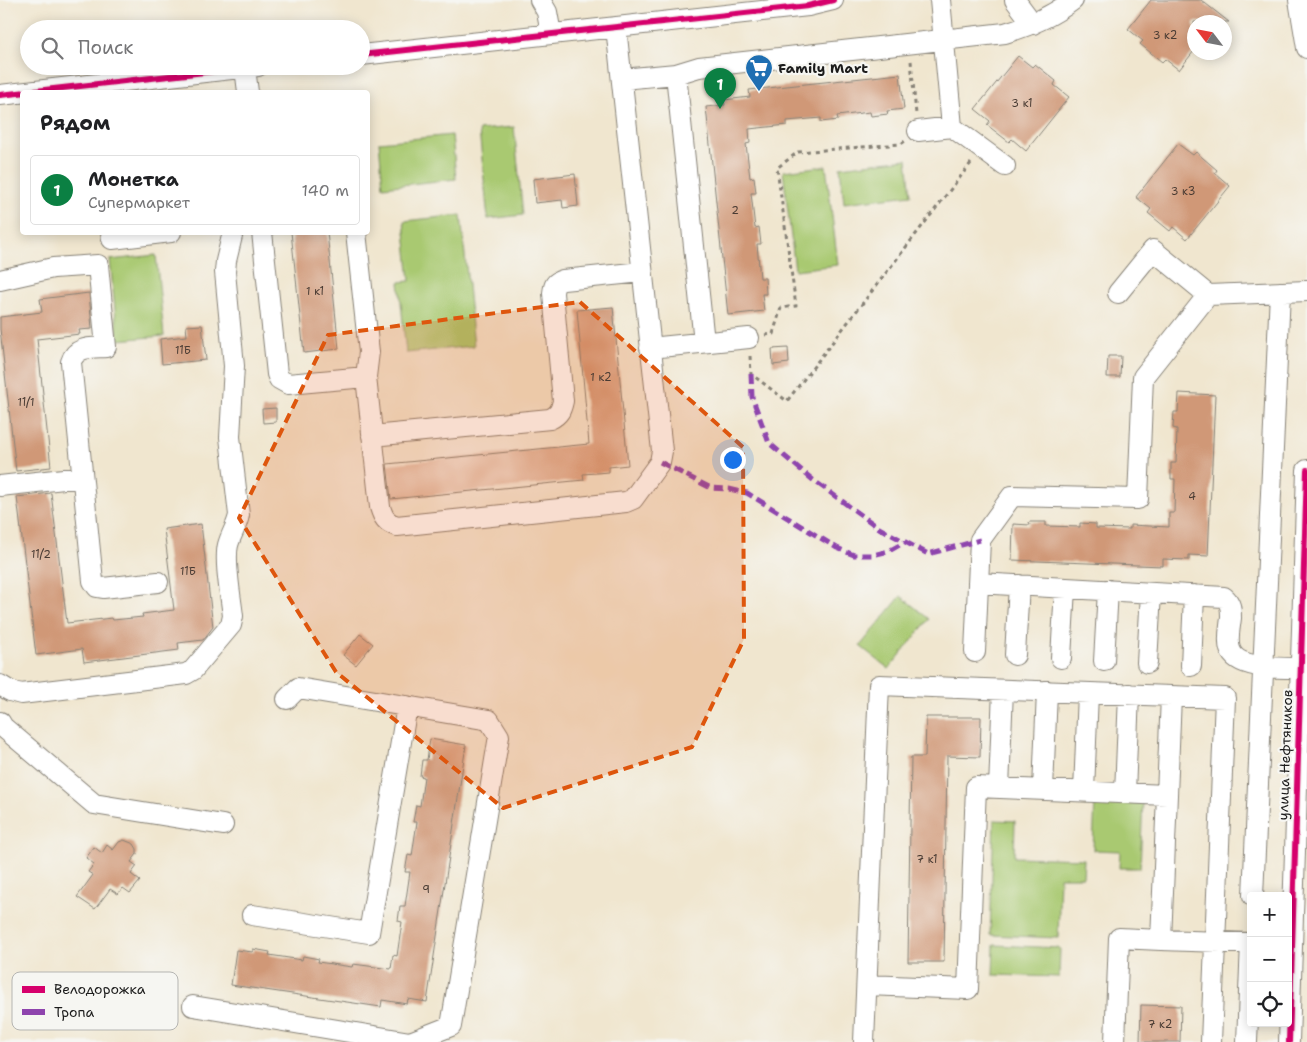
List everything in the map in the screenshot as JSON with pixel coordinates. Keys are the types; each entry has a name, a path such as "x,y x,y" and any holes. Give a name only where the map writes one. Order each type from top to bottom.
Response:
{"street":[{"path":"540,0 547,12 551,34"},
{"path":"370,54 616,27 785,4 808,6 833,0"},
{"path":"940,0 952,127"},
{"path":"1014,0 1033,24"},
{"path":"622,79 676,74 699,67 1005,33 1033,24 1057,12 1073,0"},
{"path":"1301,0 1307,48"},
{"path":"356,235 369,352 366,377 380,507 383,517 389,524 397,526 630,501 639,492 661,458 616,27"},
{"path":"676,74 704,342"},
{"path":"69,90 193,75"},
{"path":"248,90 251,75"},
{"path":"0,95 20,94"},
{"path":"918,131 952,127 1005,166"},
{"path":"112,235 112,238 141,235"},
{"path":"0,685 10,691 21,694 186,674 193,670 231,625 233,616 227,555 228,544 237,525 239,515 230,437 234,366 225,272 232,235"},
{"path":"262,235 279,379 288,384 366,377"},
{"path":"1118,293 1153,250 1208,295 1307,291"},
{"path":"0,280 53,268 98,265 106,347 80,350 74,355 71,362 92,581 96,587 103,588 158,582"},
{"path":"372,436 550,419 557,416 563,401 553,293 554,286 557,282 563,280 642,272"},
{"path":"1253,892 1280,292"},
{"path":"975,652 980,540 1012,496 1138,499 1143,377 1208,295"},
{"path":"650,348 749,338"},
{"name":"улица Нефтяников","path":"1291,937 1300,882 1301,668 1307,470"},
{"path":"0,486 82,477"},
{"path":"978,583 1224,597 1229,602 1231,608 1229,647 1232,654 1240,661 1262,667 1301,668"},
{"path":"1015,655 1019,585"},
{"path":"1061,658 1065,588"},
{"path":"1104,661 1108,590"},
{"path":"1147,664 1151,593"},
{"path":"1191,666 1194,596"},
{"path":"864,1042 879,685 1225,698 1211,1042"},
{"path":"193,1006 410,1042 451,1026 499,736 489,720 298,688 287,699"},
{"path":"999,788 1003,690"},
{"path":"1043,790 1047,691"},
{"path":"1084,791 1088,693"},
{"path":"1126,793 1129,694"},
{"path":"1161,940 1171,696"},
{"path":"252,915 369,933 407,706"},
{"path":"0,722 3,727 94,804 223,826"},
{"path":"867,985 968,989 976,787 1167,794"},
{"path":"1115,1042 1119,938 1247,943"},
{"path":"1247,1042 1249,982"},
{"name":"улица Нефтяников","path":"1290,982 1290,1042"}],"path":[{"path":"773,334 781,308 796,306 777,168 798,152 901,144 918,131 909,43"},
{"path":"751,374 787,401 982,149"}],"highlighted area":[{"path":"580,302 743,447 744,639 692,747 503,808 336,672 239,518 328,335"}],"green space":[{"path":"514,127 523,215 488,219 479,130"},
{"path":"452,135 456,179 383,187 379,142"},
{"path":"907,159 911,195 844,203 840,167"},
{"path":"826,166 838,265 795,270 783,171"},
{"path":"461,215 474,346 406,353 399,282 410,281 404,221"},
{"path":"156,255 164,336 118,340 110,260"},
{"path":"901,596 929,619 889,669 860,646"},
{"path":"1095,798 1143,800 1140,868 1119,868 1120,851 1093,850"},
{"path":"994,820 1015,821 1014,857 1084,859 1083,877 1060,877 1058,938 990,935"},
{"path":"994,945 1060,948 1059,977 993,975"}],"building":[{"path":"1151,0 1201,0 1220,15 1187,15 1187,60 1179,70 1165,59 1162,62 1140,44 1143,41 1128,29"},
{"path":"1018,56 1032,67 1035,64 1056,81 1054,85 1069,97 1026,151 1012,139 1009,142 987,125 990,121 975,109"},
{"path":"900,74 904,109 887,111 888,114 871,116 870,112 837,116 838,120 821,122 821,118 787,121 787,125 749,129 750,143 746,144 750,178 754,177 756,193 751,193 755,228 759,227 761,244 757,244 760,278 765,278 766,294 762,294 764,311 728,315 706,107 725,105 724,100 750,97 749,90"},
{"path":"1178,144 1193,155 1196,152 1217,170 1215,173 1230,186 1187,239 1173,227 1170,231 1148,213 1151,209 1136,197"},
{"path":"575,174 578,206 563,208 562,200 535,203 533,179"},
{"path":"291,235 327,235 339,349 304,353"},
{"path":"89,293 92,329 79,330 80,334 37,339 51,467 16,471 0,317 42,312 40,299"},
{"path":"613,307 628,465 609,467 609,472 583,474 584,480 391,499 387,464 589,444 577,310"},
{"path":"202,325 206,360 162,364 160,339 187,336 186,326"},
{"path":"788,348 789,363 773,365 772,349"},
{"path":"1108,356 1121,356 1120,377 1107,377"},
{"path":"1179,393 1215,395 1208,556 1189,555 1189,560 1163,559 1163,566 1012,560 1013,524 1030,525 1029,522 1046,522 1046,526 1080,527 1080,523 1096,524 1096,528 1130,529 1130,525 1169,527 1169,513 1174,513 1175,479 1171,479 1171,463 1176,463 1177,429 1173,428 1174,412 1178,412"},
{"path":"276,408 276,422 263,423 262,409"},
{"path":"51,493 67,623 143,617 142,614 174,610 164,529 201,524 213,627 203,640 178,643 179,650 84,662 82,649 36,655 17,497"},
{"path":"360,634 373,644 356,665 343,655"},
{"path":"926,717 981,717 980,757 947,756 944,962 908,962 911,757 925,757"},
{"path":"430,739 466,745 427,1002 408,999 407,1004 382,1000 381,1007 231,985 236,950 253,952 253,949 270,952 269,955 302,960 303,956 319,959 318,962 352,967 353,964 391,969 393,955 397,956 402,922 398,921 400,906 405,906 410,872 405,872 408,855 412,856 417,822 413,822 416,805 420,806 424,777 420,776 422,760 427,760"},
{"path":"124,840 134,844 137,849 137,854 131,862 137,866 131,874 140,881 130,893 123,888 118,894 110,889 95,909 77,897 93,875 88,872 94,864 86,858 94,847 102,853 107,845 113,850 119,842"},
{"path":"1141,1005 1181,1006 1180,1042 1140,1042"}],"marked path":[{"path":"751,374 752,397 769,443 813,480 879,528 928,554 980,540"},
{"path":"660,462 711,488 747,493 837,548 854,555 873,555 889,551 905,542"}],"cycle path":[{"path":"370,54 808,6 833,0"},
{"path":"44,90 178,75"},
{"path":"0,95 20,93"},
{"path":"1289,1042 1307,470"}],"place":[{"name":"Family Mart","path":"759,92"},
{"name":"Монетка","path":"720,109"}]}
